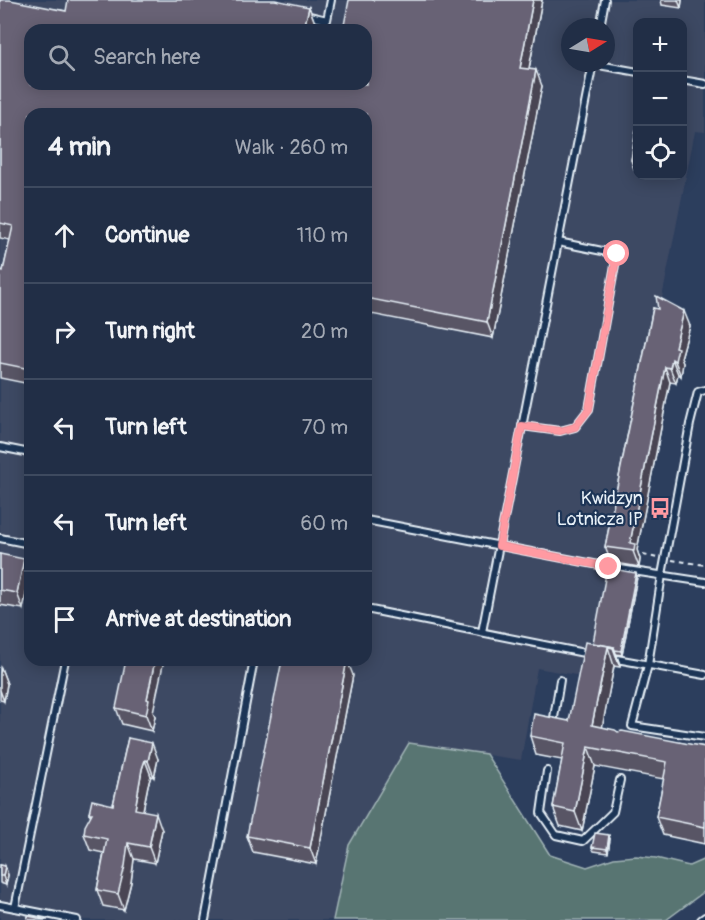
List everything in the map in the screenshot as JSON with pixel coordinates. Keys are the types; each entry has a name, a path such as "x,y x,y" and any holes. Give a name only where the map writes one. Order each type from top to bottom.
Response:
{"lane":[{"path":"294,13 327,20 331,0"},
{"path":"602,18 605,0"},
{"path":"615,67 633,71"},
{"path":"482,632 591,72"},
{"path":"687,81 705,84"},
{"path":"522,426 560,431 575,427 589,409 617,254 558,242"},
{"path":"629,736 648,665 690,424 699,392 705,390"},
{"path":"0,447 24,452"},
{"path":"372,521 620,569 705,582"},
{"path":"0,538 24,543"},
{"path":"372,610 592,655"},
{"path":"603,657 705,675"},
{"path":"15,908 64,666"},
{"path":"205,920 253,666"},
{"path":"553,731 560,680"},
{"path":"632,726 705,737"},
{"path":"547,771 541,813 556,835 583,841 613,812 620,780"},
{"path":"0,905 77,920"},
{"path":"701,920 705,917"}],"shaded area":[{"path":"0,0 705,0 705,132 695,131 687,171 687,18 633,18 633,180 685,180 587,677 537,668 521,760 409,743 349,845 333,920 0,920"}],"green space":[{"path":"409,743 486,754 550,855 587,867 614,858 636,856 689,866 705,859 705,891 666,920 333,920 349,845"}],"building":[{"path":"0,0 66,11 68,0 275,0 309,7 305,24 24,24 24,90 372,90 372,24 344,24 349,0 533,0 520,68 536,70 487,322 372,299 372,108 24,108 24,368 0,363 0,270 3,271 13,226 0,223"},
{"path":"656,296 684,311 675,347 678,348 675,361 672,359 670,368 665,367 630,543 635,544 634,551 605,547 653,308 658,309"},
{"path":"0,554 24,559 17,593 0,590"},
{"path":"607,568 636,573 621,651 615,650 614,647 593,643"},
{"path":"585,642 614,647 608,647 592,725 618,732 705,747 705,827 656,817 667,762 588,747 575,812 553,807 565,743 530,736 534,714 569,721"},
{"path":"125,666 154,666 146,715 116,708"},
{"path":"281,666 346,666 310,848 247,836"},
{"path":"128,738 152,743 148,761 145,760 142,769 135,809 156,813 149,847 128,843 118,894 97,890 107,839 84,834 85,826 92,813 89,813 92,800 113,805"},
{"path":"595,833 609,835 607,849 592,847"},
{"path":"0,865 5,866 3,876 0,876"},
{"path":"28,916 48,920 27,920"}],"place":[{"name":"Kwidzyn Lotnicza IP","path":"660,508"}],"route":[{"path":"609,567 499,546 522,426 560,431 575,427 589,409 617,254"}]}
